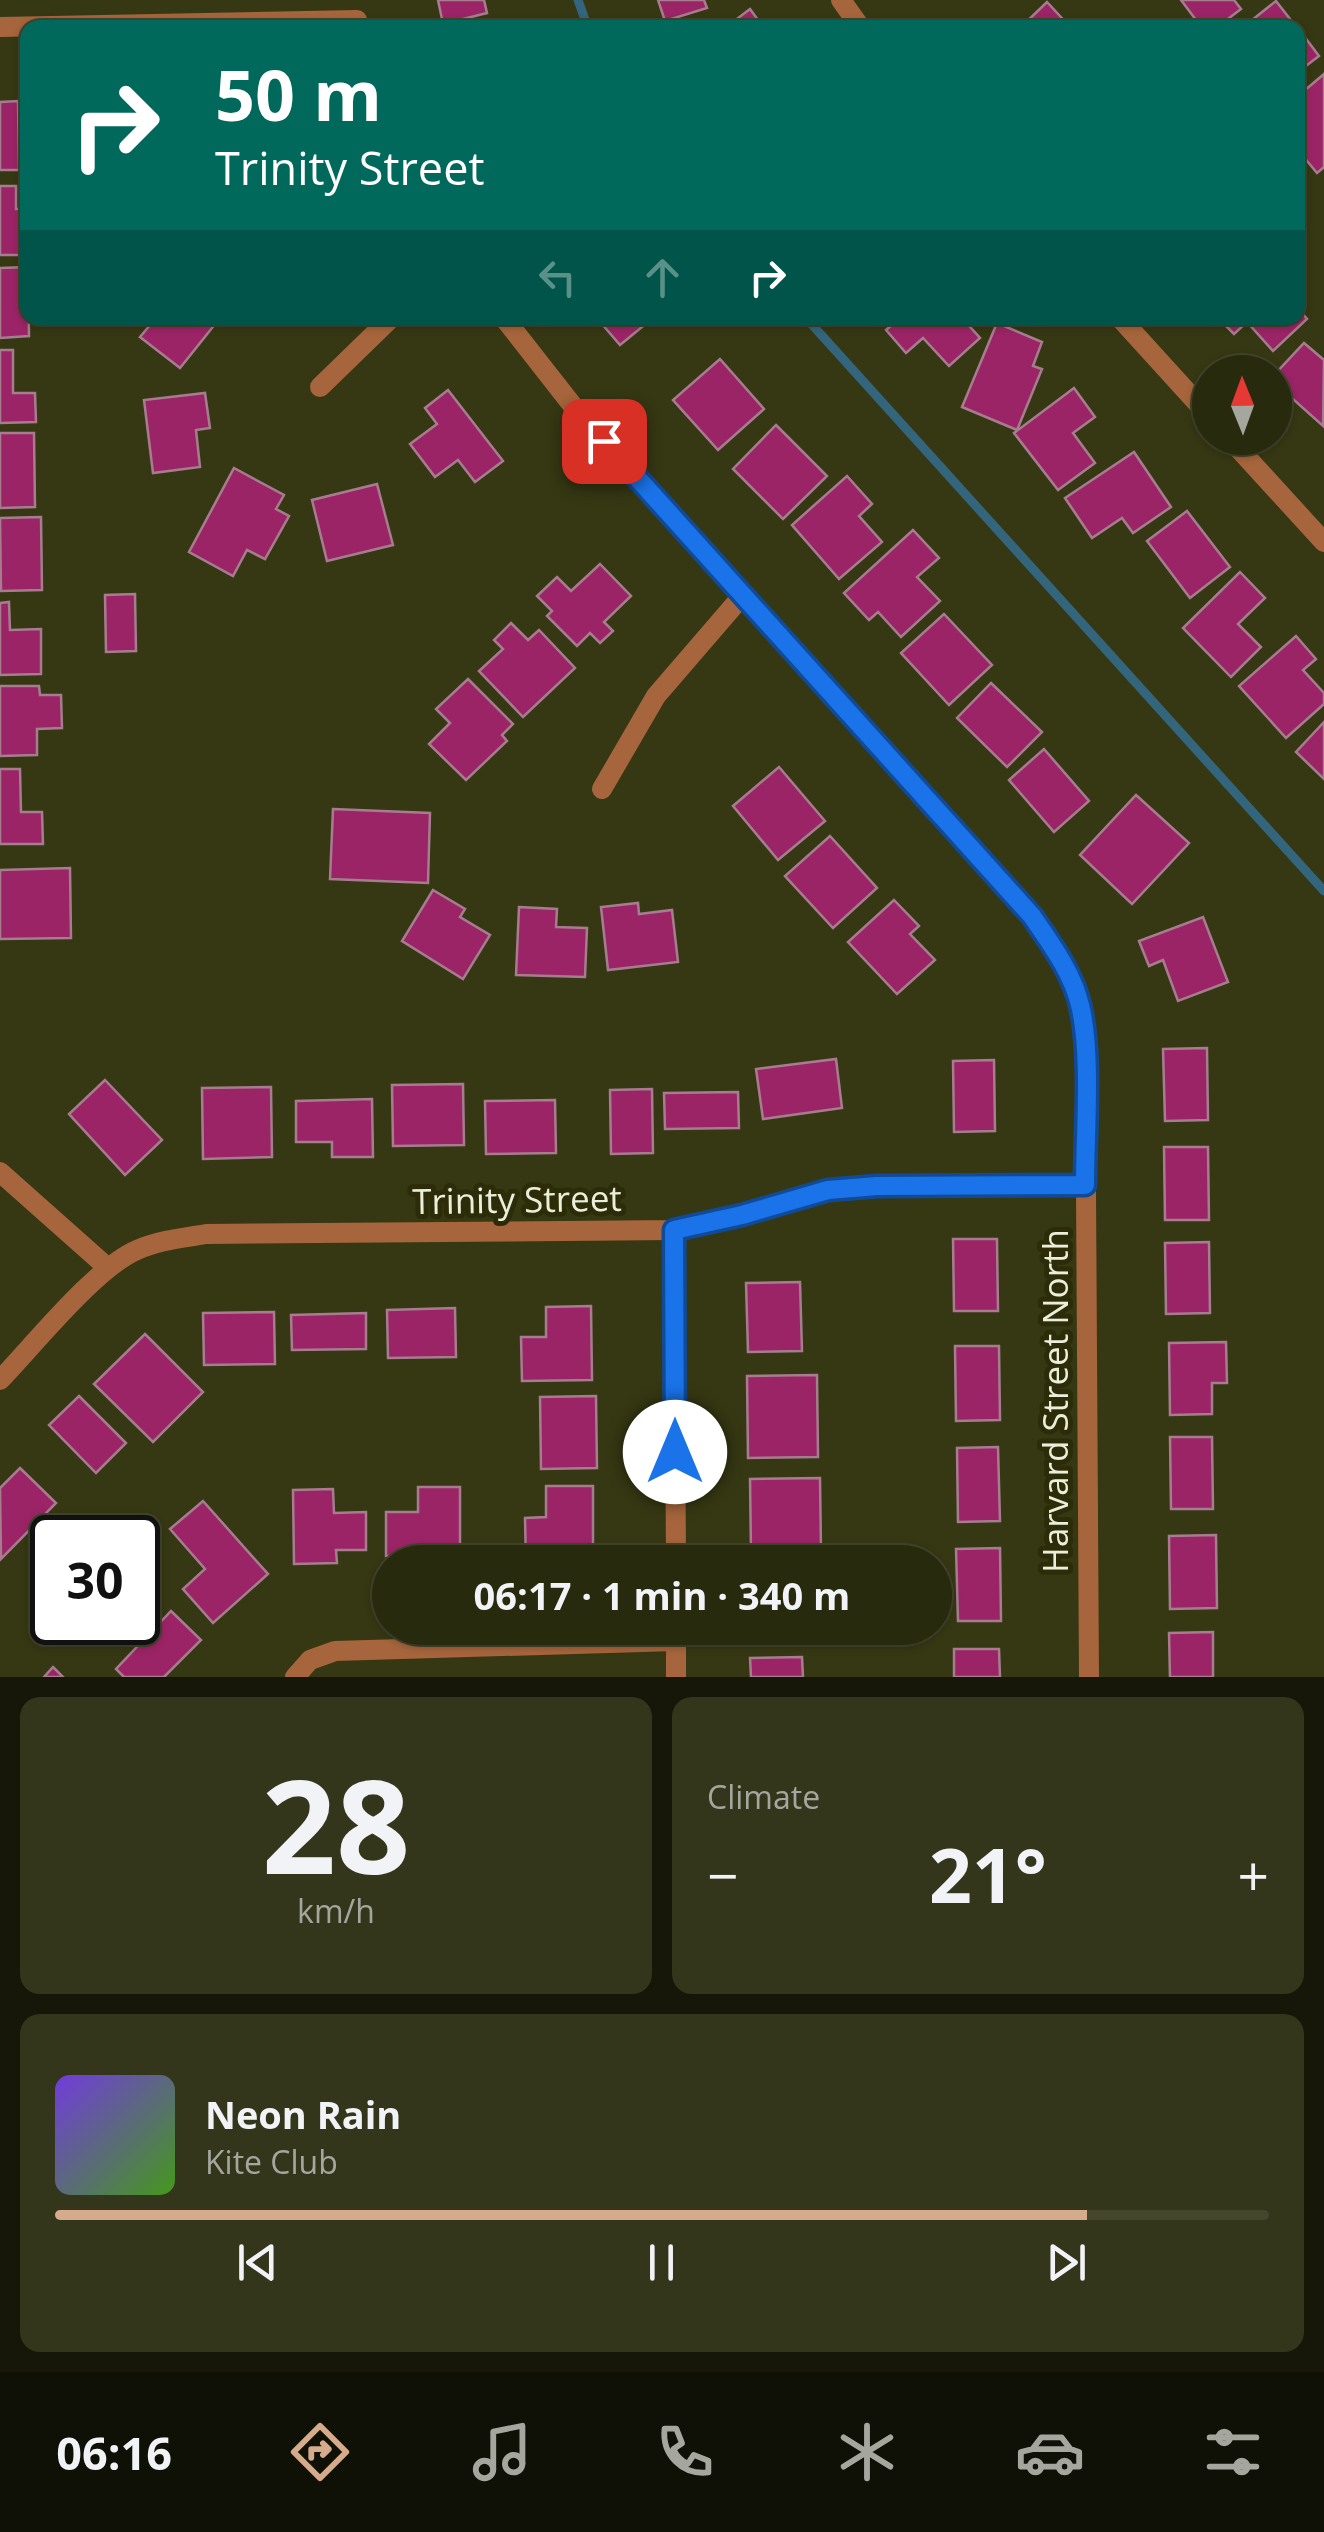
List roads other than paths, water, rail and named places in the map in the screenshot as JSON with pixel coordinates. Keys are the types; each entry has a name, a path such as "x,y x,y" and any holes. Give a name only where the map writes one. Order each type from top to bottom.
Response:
{"street":[{"path":"227,20 357,16"},
{"path":"320,386 383,325"},
{"name":"Harvard Street North","path":"509,325 580,415 1032,916 1065,964 1080,1002 1085,1029 1089,1677"},
{"path":"1126,325 1192,396"},
{"path":"1245,455 1324,542"},
{"path":"602,789 656,696 743,595"},
{"path":"0,1172 108,1268"},
{"name":"Trinity Street","path":"0,1380 108,1268 135,1250 166,1240 206,1234 674,1230 828,1190 877,1186 1085,1185"},
{"path":"674,1230 676,1545"},
{"path":"295,1677 310,1660 335,1650 442,1645"},
{"path":"676,1645 676,1677"}],"waterway":[{"path":"578,0 585,20"},
{"path":"812,325 1324,891"}]}
